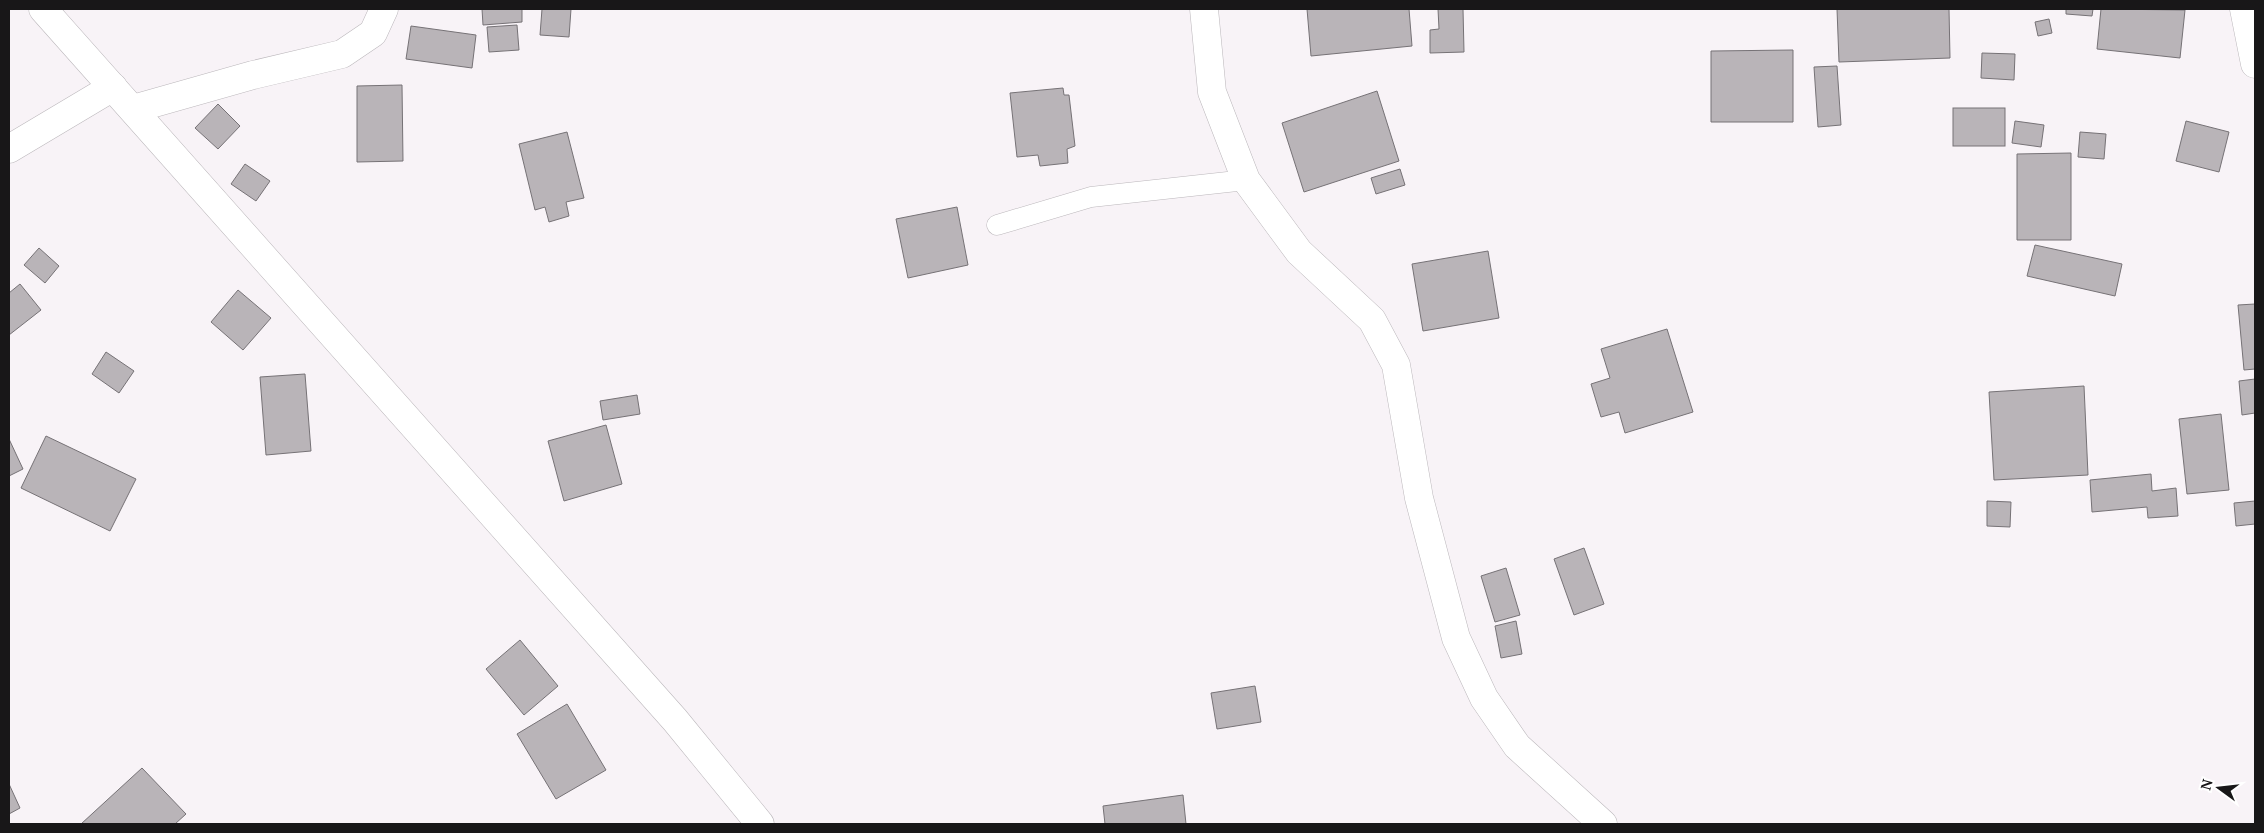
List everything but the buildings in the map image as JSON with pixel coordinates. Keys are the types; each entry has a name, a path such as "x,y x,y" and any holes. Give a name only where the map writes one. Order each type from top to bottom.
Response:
{"street":[{"path":"43,9 675,720 760,824"},
{"path":"133,109 253,75 342,54 373,32 384,9"},
{"path":"1204,9 1212,92 1246,180 1299,252 1372,320 1396,365 1418,498 1456,638 1484,698 1517,746 1603,824"},
{"path":"2244,9 2255,64"},
{"path":"9,149 113,87"}],"lane":[{"path":"997,225 1091,197 1246,180"}]}
